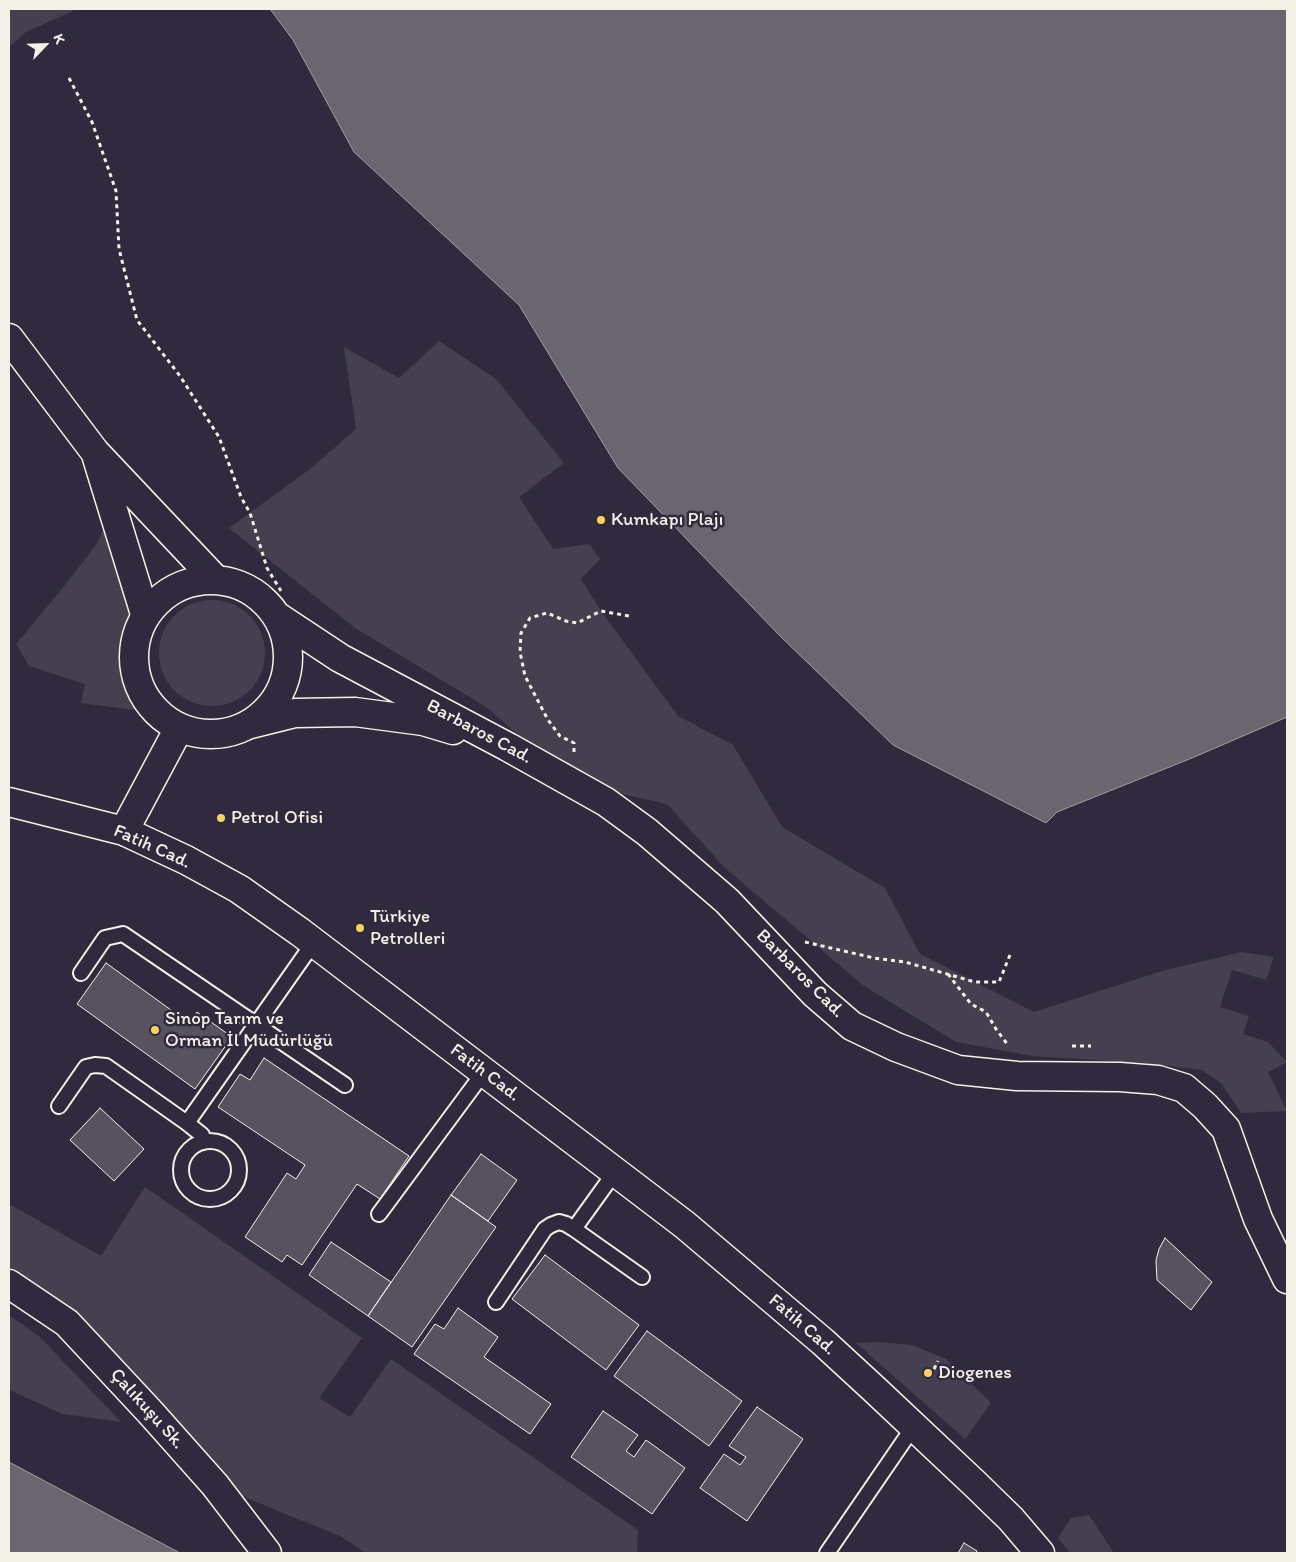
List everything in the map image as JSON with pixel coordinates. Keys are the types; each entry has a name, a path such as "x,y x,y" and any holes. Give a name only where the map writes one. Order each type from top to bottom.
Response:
{"main road":[{"path":"9,338 95,452 214,578"},
{"path":"95,452 145,614"},
{"path":"250,724 269,709 282,688 288,665 287,640 280,604 262,598 240,584 214,578 187,582 164,594 145,614 135,638 133,665 141,691 157,712 179,728 202,734 227,733 250,724 295,713 355,712 423,721 508,747"},
{"name":"Barbaros Cad.","path":"280,604 340,658 508,747 620,812 647,832 728,901 815,994 852,1026 896,1047 958,1070 1017,1076 1112,1077 1158,1080 1184,1088 1205,1106 1226,1129 1258,1218 1287,1279"},
{"path":"124,831 179,728"},
{"name":"Fatih Cad.","path":"9,802 124,831 186,860 239,889 314,942 685,1225 801,1324 914,1426 1002,1510 1040,1553"},
{"name":"Çalıkuşu Sk.","path":"9,1284 67,1323 215,1485 267,1553"}],"lane":[{"path":"81,972 105,938 123,934 345,1085"},
{"path":"187,1123 314,942"},
{"path":"59,1106 86,1067 95,1065 106,1066 202,1134 203,1142"},
{"path":"380,1214 484,1072"},
{"path":"213,1141 222,1143 236,1156 239,1175 236,1184 230,1192 222,1197 203,1198 187,1188 182,1180 181,1170 187,1152 203,1142 213,1141"},
{"path":"574,1229 615,1172"},
{"path":"496,1302 545,1229 559,1222 574,1229 642,1277"},
{"path":"827,1553 914,1426"}],"path":[{"path":"69,78 92,122 116,191 119,249 137,320 180,376 219,437 241,497 250,513 280,604"},
{"path":"573,783 574,743 560,736 548,720 525,676 520,652 521,633 530,618 547,613 577,624 601,611 629,616"},
{"path":"801,941 874,958 905,962 975,982 999,982 1010,955"},
{"path":"948,974 972,1004 986,1012 1007,1045"},
{"path":"934,1369 938,1361"}],"shaded area":[{"path":"9,9 73,9 73,11 26,32 9,47"},
{"path":"270,9 1287,9 1287,717 1192,758 1057,812 1046,823 893,745 781,637 618,468 519,305 354,152 293,40"},
{"path":"439,341 496,379 564,463 519,497 553,549 589,544 600,559 581,579 601,611 678,716 733,745 782,827 885,888 920,954 1034,1012 1162,971 1242,952 1274,957 1266,980 1232,970 1220,1007 1249,1016 1243,1034 1268,1042 1287,1062 1268,1072 1287,1111 1241,1113 1222,1084 1202,1070 1145,1063 1032,1056 956,1042 864,986 725,868 667,804 573,783 486,707 355,628 229,528 310,469 356,429 344,347 399,378"},
{"path":"113,509 145,614 135,639 133,665 141,691 157,713 81,703 85,684 29,666 16,644 96,545"},
{"path":"212,600 232,604 249,616 261,633 265,653 261,673 249,690 232,702 212,706 192,702 175,690 163,673 159,653 163,633 175,616 192,604"},
{"path":"145,1187 362,1338 319,1398 350,1417 391,1359 638,1530 637,1553 365,1553 342,1537 215,1485 9,1284 9,1204 101,1256"},
{"path":"9,1315 40,1337 121,1422 63,1414 9,1390"},
{"path":"879,1342 912,1345 946,1359 991,1403 965,1439 856,1343"},
{"path":"9,1462 180,1553 9,1553"},
{"path":"1089,1515 1114,1553 1070,1553 1058,1538 1071,1518"}],"building":[{"path":"106,963 189,1023 197,1012 232,1037 195,1089 77,1004"},
{"path":"264,1058 409,1156 380,1199 357,1184 302,1265 287,1255 282,1262 245,1237 287,1173 296,1179 305,1165 218,1107 240,1074 250,1080"},
{"path":"100,1108 144,1149 114,1181 70,1140"},
{"path":"481,1154 517,1180 488,1221 451,1195"},
{"path":"451,1195 496,1227 412,1347 368,1316"},
{"path":"1165,1238 1212,1282 1191,1310 1157,1280 1156,1260"},
{"path":"331,1242 391,1282 368,1316 309,1275"},
{"path":"545,1255 639,1325 606,1370 512,1299"},
{"path":"458,1308 498,1337 484,1357 551,1404 530,1434 414,1354 435,1324 444,1329"},
{"path":"647,1331 742,1401 709,1446 614,1376"},
{"path":"757,1407 803,1439 747,1521 700,1488 724,1454 740,1465 746,1457 729,1446"},
{"path":"603,1411 638,1435 626,1451 634,1457 646,1440 685,1468 652,1514 571,1457"},
{"path":"964,1543 977,1551 976,1553 958,1553"}],"place":[{"name":"Kumkapı Plajı","path":"601,520"},
{"name":"Petrol Ofisi","path":"221,818"},
{"name":"Türkiye Petrolleri","path":"360,928"},
{"name":"Sinop Tarım ve Orman İl Müdürlüğü","path":"155,1030"},
{"name":"Diogenes","path":"928,1373"}]}
